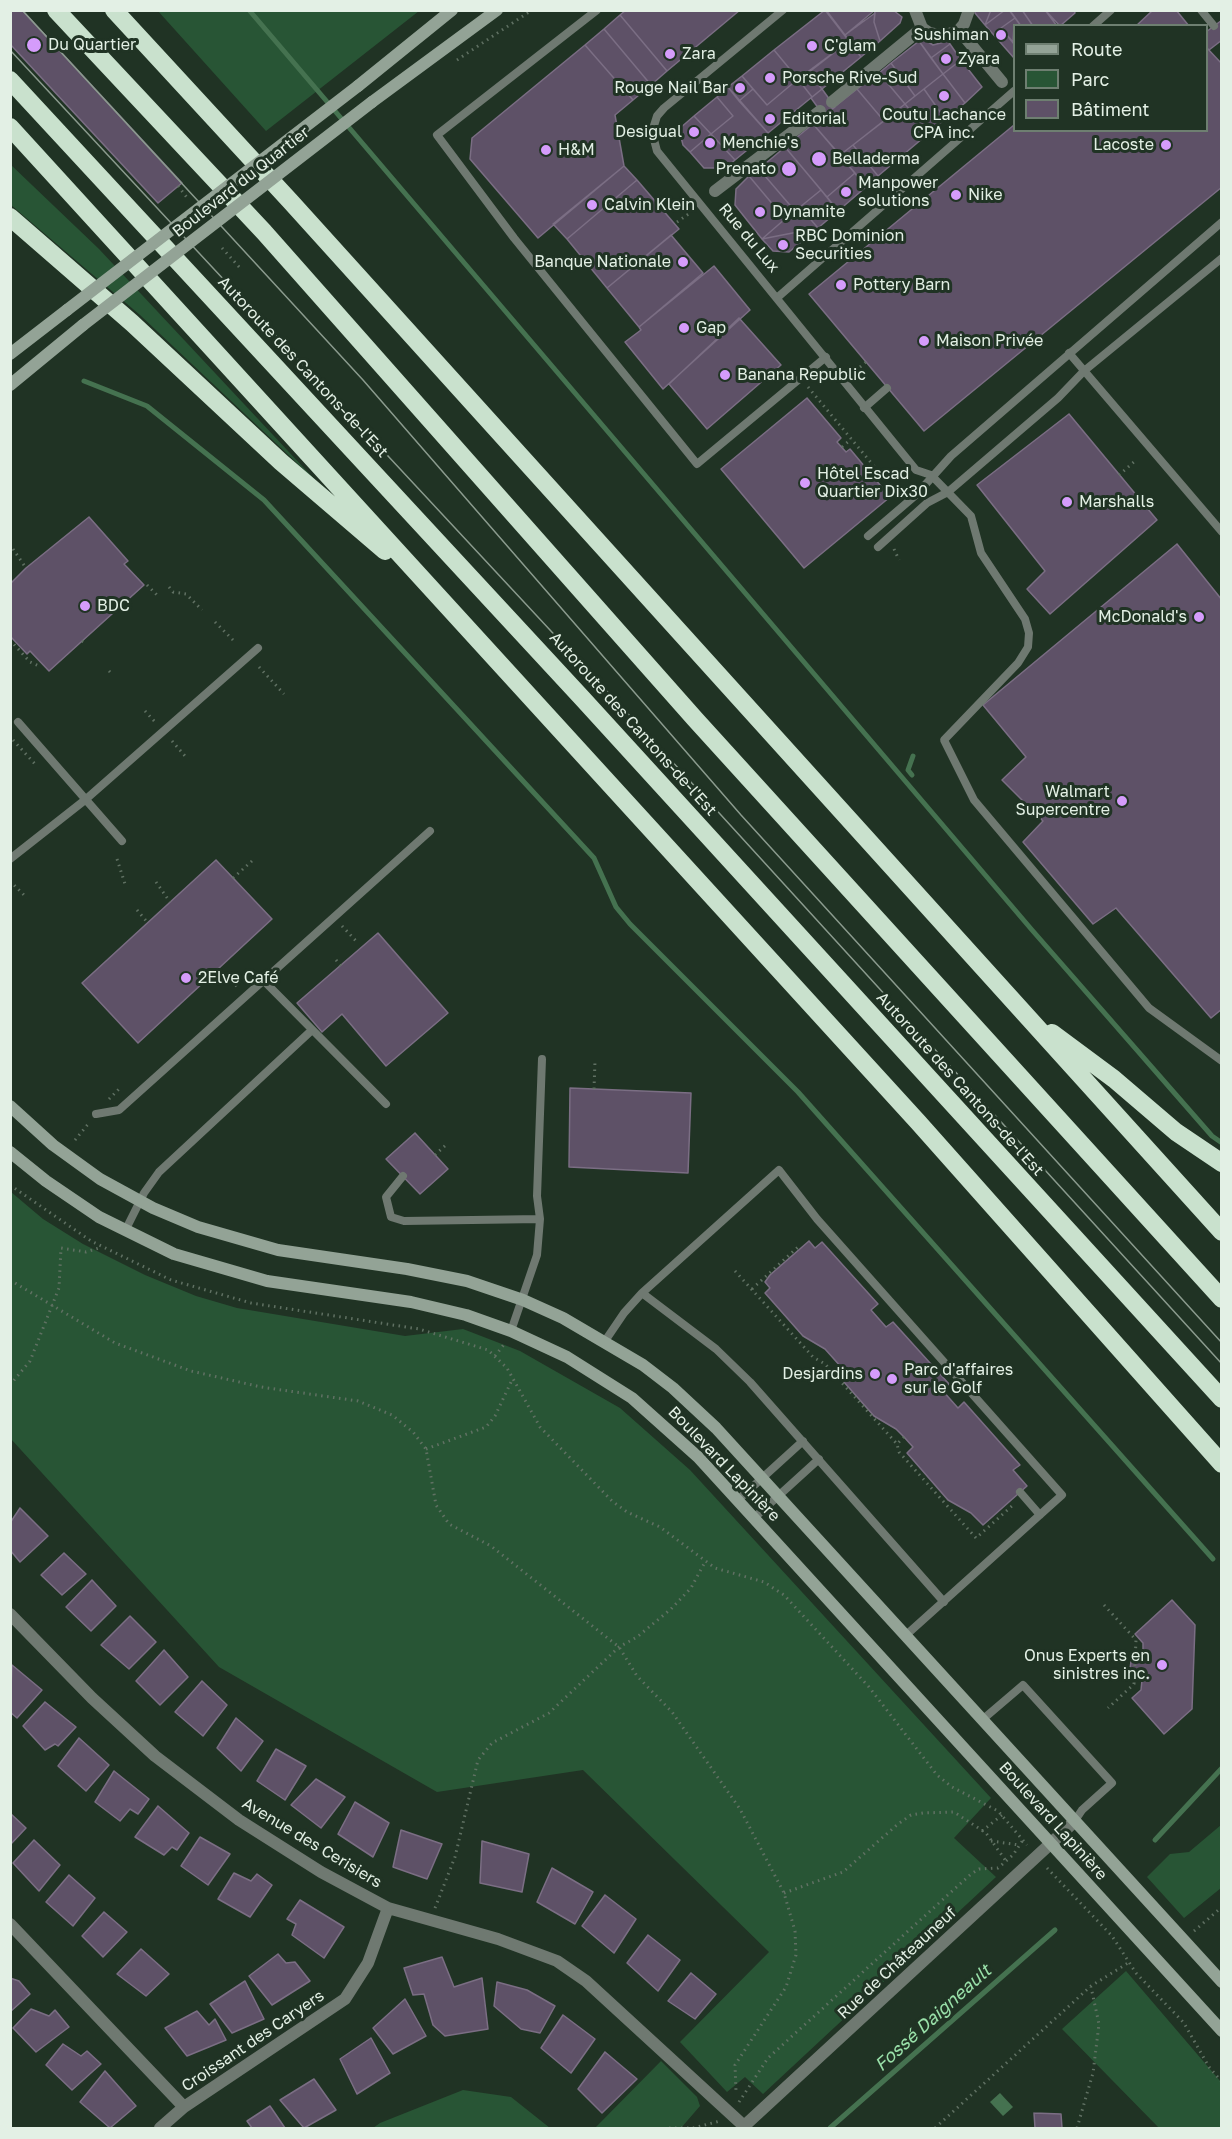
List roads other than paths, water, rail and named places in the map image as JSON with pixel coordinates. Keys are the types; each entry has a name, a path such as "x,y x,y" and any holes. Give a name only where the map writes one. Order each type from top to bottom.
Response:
{"highway":[{"path":"56,10 264,232 702,728 1221,1299"},
{"path":"114,10 291,202 1221,1232"},
{"name":"Autoroute des Cantons-de-l'Est","path":"10,80 574,689 1221,1399"},
{"path":"10,127 918,1122 1221,1464"},
{"path":"10,139 55,177"},
{"path":"10,217 139,329 281,462 449,607"},
{"path":"1017,1007 1114,1079 1176,1132 1221,1163"}],"main road":[{"name":"Boulevard du Quartier","path":"10,354 358,86 452,10"},
{"name":"Boulevard du Quartier","path":"10,385 83,325 372,102 497,10"},
{"name":"Boulevard Lapinière","path":"10,1106 72,1160 140,1201 198,1227 245,1242 294,1253 441,1275 523,1300 605,1341 680,1393 778,1495 1221,1982"},
{"name":"Boulevard Lapinière","path":"10,1152 68,1197 125,1231 174,1254 228,1271 286,1285 431,1306 567,1357 632,1398 675,1433 738,1500 1221,2031"}],"street":[{"path":"915,10 922,28 936,35 952,34 959,30 969,10"},
{"path":"832,102 922,28"},
{"path":"959,30 1002,82"},
{"path":"715,191 820,111"},
{"name":"Avenue des Cerisiers","path":"10,1614 92,1698 155,1756 239,1820 321,1872 388,1908 498,1939 557,1961 586,1981 743,2127"},
{"name":"Rue de Châteauneuf","path":"743,2127 1074,1822"},
{"name":"Croissant des Caryers","path":"160,2128 184,2107 345,1999 368,1963 388,1908"},
{"name":"Croissant des Caryers","path":"10,1924 184,2107"}],"lane":[{"path":"597,10 437,135 514,238 697,464 826,357"},
{"name":"Rue du Lux","path":"783,10 664,108 657,116 652,132 657,151 778,297 864,408 916,470 931,476 971,516 981,553 1024,619 1029,633 1028,647 1018,663 944,740 974,800 1149,1008 1221,1061"},
{"path":"1095,24 1111,10"},
{"path":"1201,10 1214,26"},
{"path":"778,297 1013,92"},
{"path":"868,536 916,495 931,476 1069,353 1221,222"},
{"path":"878,547 927,503 948,492 1058,398 1084,371 1221,258"},
{"path":"1069,353 1221,532"},
{"path":"864,408 887,388"},
{"path":"10,859 85,800 258,648"},
{"path":"18,722 122,841"},
{"path":"94,1116 119,1110 430,831"},
{"path":"263,980 386,1104"},
{"path":"125,1231 140,1201 159,1172 312,1030"},
{"path":"509,1336 536,1262 540,1219 537,1196 542,1059"},
{"path":"605,1341 624,1313 642,1293 779,1170 817,1219 1062,1495 905,1636"},
{"path":"403,1176 386,1197 391,1217 397,1219 540,1219"},
{"path":"642,1293 716,1349 750,1382 944,1602"},
{"path":"738,1500 803,1442"},
{"path":"754,1518 819,1459"},
{"path":"1020,1492 1040,1515"},
{"path":"982,1720 1023,1685 1112,1783 1082,1810 1074,1822"}],"waterway":[{"path":"249,10 1032,930 1212,1136 1222,1143"},
{"path":"84,381 147,406 264,500 594,858 616,907 630,924 798,1092 1213,1559"},
{"name":"Fossé Daigneault","path":"912,775 908,770 913,756"},
{"name":"Fossé Daigneault","path":"1155,1840 1222,1768"},
{"name":"Fossé Daigneault","path":"830,2128 1055,1930"}],"tram line":[{"path":"22,10 363,380 741,815 1222,1343"},
{"path":"10,50 658,746 1222,1364"}],"place":[{"name":"Sushiman","path":"1001,35"},
{"name":"Du Quartier","path":"34,45"},
{"name":"C'glam","path":"812,46"},
{"name":"Zara","path":"670,54"},
{"name":"Zyara","path":"946,59"},
{"name":"Porsche Rive-Sud","path":"770,78"},
{"name":"Rouge Nail Bar","path":"740,88"},
{"name":"Coutu Lachance CPA inc.","path":"944,96"},
{"name":"Editorial","path":"770,119"},
{"name":"Desigual","path":"694,132"},
{"name":"Menchie's","path":"710,143"},
{"name":"Lacoste","path":"1166,145"},
{"name":"H&M","path":"546,150"},
{"name":"Belladerma","path":"819,159"},
{"name":"Prenato","path":"789,169"},
{"name":"Manpower solutions","path":"846,192"},
{"name":"Nike","path":"956,195"},
{"name":"Calvin Klein","path":"592,205"},
{"name":"Dynamite","path":"760,212"},
{"name":"RBC Dominion Securities","path":"783,245"},
{"name":"Banque Nationale","path":"683,262"},
{"name":"Pottery Barn","path":"841,285"},
{"name":"Gap","path":"684,328"},
{"name":"Maison Privée","path":"924,341"},
{"name":"Banana Republic","path":"725,375"},
{"name":"Hôtel Escad Quartier Dix30","path":"805,483"},
{"name":"Marshalls","path":"1067,502"},
{"name":"BDC","path":"85,606"},
{"name":"McDonald's","path":"1199,617"},
{"name":"Walmart Supercentre","path":"1122,801"},
{"name":"2Elve Café","path":"186,978"},
{"name":"Desjardins","path":"875,1374"},
{"name":"Parc d'affaires sur le Golf","path":"892,1379"},
{"name":"Onus Experts en sinistres inc.","path":"1162,1665"}]}
